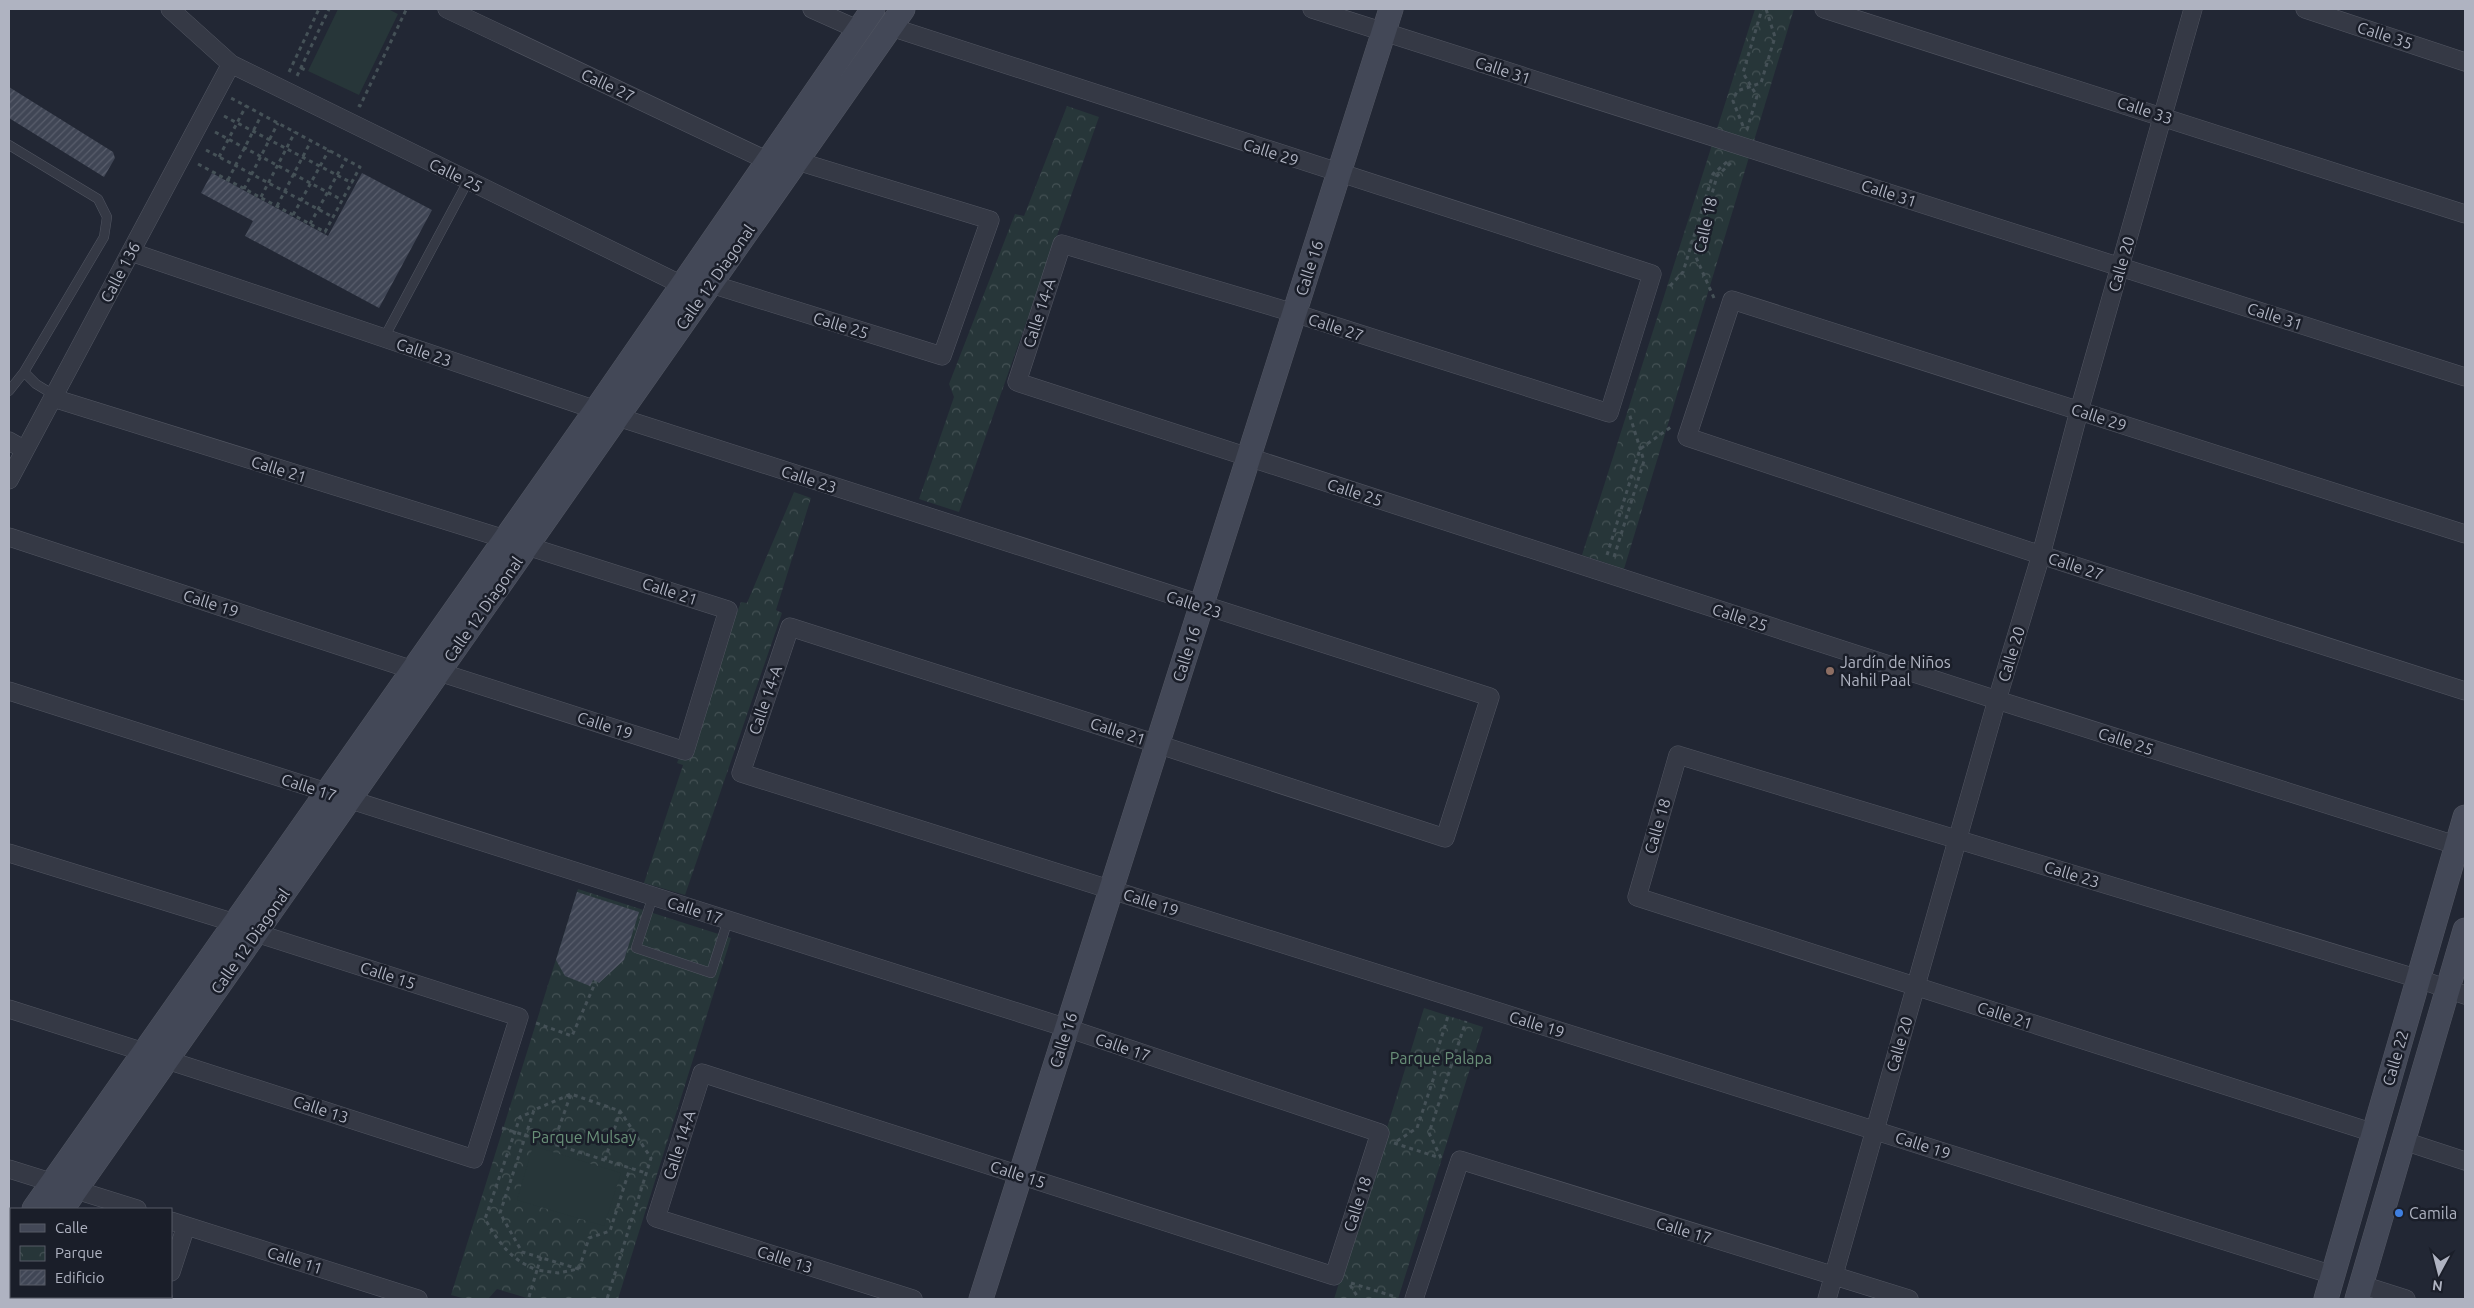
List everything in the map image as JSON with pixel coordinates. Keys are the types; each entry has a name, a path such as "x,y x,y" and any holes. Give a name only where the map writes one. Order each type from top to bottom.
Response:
{"street":[{"name":"Calle 25","path":"170,9 231,64 682,285"},
{"name":"Calle 27","path":"447,9 768,161"},
{"path":"812,9 859,30"},
{"name":"Calle 12 Diagonal","path":"35,1208 144,1052 245,928 338,796 439,672 528,546 682,285 873,9"},
{"name":"Calle 31","path":"1312,9 2465,377"},
{"name":"Calle 16","path":"981,1299 1391,9"},
{"name":"Calle 33","path":"1824,9 2465,214"},
{"name":"Calle 20","path":"1827,1299 1997,700 2041,555 2079,411 2194,9"},
{"name":"Calle 35","path":"2304,9 2465,62"},
{"name":"Calle 12 Diagonal","path":"338,796 413,670 505,539 711,284 897,18"},
{"name":"Calle 29","path":"897,18 1339,174 1652,274 1609,413"},
{"name":"Calle 136","path":"9,480 231,64"},
{"name":"Calle 25","path":"711,284 942,356 990,220 797,161"},
{"name":"Calle 27","path":"1062,244 1294,313 1609,413"},
{"name":"Calle 14-A","path":"1017,382 1062,244"},
{"name":"Calle 23","path":"131,252 607,413 1490,698 1445,838"},
{"name":"Calle 29","path":"1682,431 1732,300 2465,534"},
{"name":"Calle 25","path":"1017,382 1997,700 2461,847"},
{"name":"Calle 21","path":"53,397 505,539"},
{"name":"Calle 27","path":"1682,431 2041,555 2465,691"},
{"path":"9,441 25,450"},
{"name":"Calle 19","path":"9,536 413,670"},
{"name":"Calle 21","path":"528,546 728,610 685,751"},
{"name":"Calle 14-A","path":"741,773 790,628"},
{"name":"Calle 21","path":"790,628 1158,744 1445,838"},
{"name":"Calle 19","path":"439,672 685,751"},
{"name":"Calle 17","path":"9,691 1067,1028 1386,1138"},
{"name":"Calle 23","path":"1678,755 2418,978 2457,992"},
{"name":"Calle 18","path":"1637,897 1678,755"},
{"name":"Calle 19","path":"741,773 2333,1275"},
{"name":"Calle 22","path":"2326,1299 2418,978 2461,847 2465,817"},
{"name":"Calle 15","path":"9,852 527,1020"},
{"name":"Calle 21","path":"1637,897 2374,1134"},
{"name":"Calle 12 Diagonal","path":"63,1208 167,1060 245,928"},
{"name":"Calle 22","path":"2360,1292 2404,1141 2457,992 2465,930"},
{"path":"9,1009 144,1052"},
{"name":"Calle 13","path":"167,1060 474,1159 527,1020"},
{"name":"Calle 14-A","path":"656,1218 702,1073"},
{"name":"Calle 15","path":"702,1073 1341,1279"},
{"name":"Calle 18","path":"1341,1279 1386,1138"},
{"path":"2404,1141 2465,1160"},
{"name":"Calle 17","path":"1414,1299 1460,1160 1909,1299"},
{"path":"9,1169 134,1208"},
{"name":"Calle 13","path":"656,1218 914,1299"},
{"path":"172,1266 179,1223"},
{"name":"Calle 11","path":"179,1223 418,1299"},
{"path":"2360,1292 2406,1299"}],"lane":[{"path":"9,145 98,198 107,217 104,237 24,372 9,391"},
{"path":"384,338 468,181"},
{"path":"24,372 53,397"},
{"path":"653,896 636,948 711,973 728,920"}],"path":[{"path":"305,80 289,72 319,9"},
{"path":"297,76 329,9"},
{"path":"352,102 360,106 406,10 403,9"},
{"path":"1743,126 1734,101 1736,91 1761,83 1775,37 1764,9"},
{"path":"1746,133 1757,96 1744,73 1764,9"},
{"path":"301,68 308,71"},
{"path":"192,161 325,232 352,183 360,167 226,96"},
{"path":"219,157 246,106"},
{"path":"217,112 352,183"},
{"path":"228,180 262,114"},
{"path":"244,189 278,123"},
{"path":"209,129 342,200"},
{"path":"260,197 295,132"},
{"path":"278,206 311,141"},
{"path":"200,147 334,217"},
{"path":"293,214 329,150"},
{"name":"Calle 18","path":"1670,286 1684,272 1713,174 1735,154"},
{"name":"Calle 18","path":"1714,301 1695,255 1717,176 1740,156"},
{"path":"310,224 346,159"},
{"path":"1612,562 1644,461 1629,413"},
{"path":"1606,560 1640,449 1682,431"},
{"path":"527,1020 572,1036 596,981"},
{"path":"1386,1138 1416,1128 1435,1074 1433,1065 1449,1013"},
{"path":"1386,1138 1441,1158 1429,1134 1467,1018"},
{"path":"553,1144 571,1094"},
{"path":"579,1269 558,1273 537,1270 521,1264 500,1245 485,1219 520,1117 571,1094 620,1111 651,1158 607,1299"},
{"path":"534,1110 500,1213 522,1252 579,1269"},
{"path":"605,1160 620,1111"},
{"path":"501,1128 652,1175"},
{"path":"579,1269 589,1238 610,1231 630,1168"},
{"path":"529,1297 541,1257"},
{"path":"1341,1279 1396,1297"},
{"path":"1341,1279 1359,1299"}],"green space":[{"path":"338,9 388,9 398,14 359,95 308,71"},
{"path":"1755,9 1794,9 1624,569 1582,555"},
{"path":"1067,106 1099,117 959,512 919,499 954,397 949,384 1015,214 1024,216"},
{"path":"794,492 811,498 776,610 782,613 685,895 644,883 683,765 677,763 741,602 747,603"},
{"name":"Parque Mulsay","path":"578,889 731,938 618,1299 530,1299 497,1289 488,1299 466,1299 451,1295"},
{"name":"Parque Palapa","path":"1424,1008 1483,1027 1398,1299 1334,1299"},
{"path":"533,1146 621,1173 604,1226 517,1200"}],"building":[{"path":"9,87 113,152 115,158 104,177 9,118"},
{"path":"212,173 328,236 362,173 432,210 379,308 245,236 253,221 201,193"},
{"path":"577,892 639,912 624,960 599,983 593,980 590,986 565,976 556,960"}],"place":[{"name":"Jardín de Niños Nahil Paal","path":"1830,671"},
{"name":"Camila","path":"2399,1213"}]}
